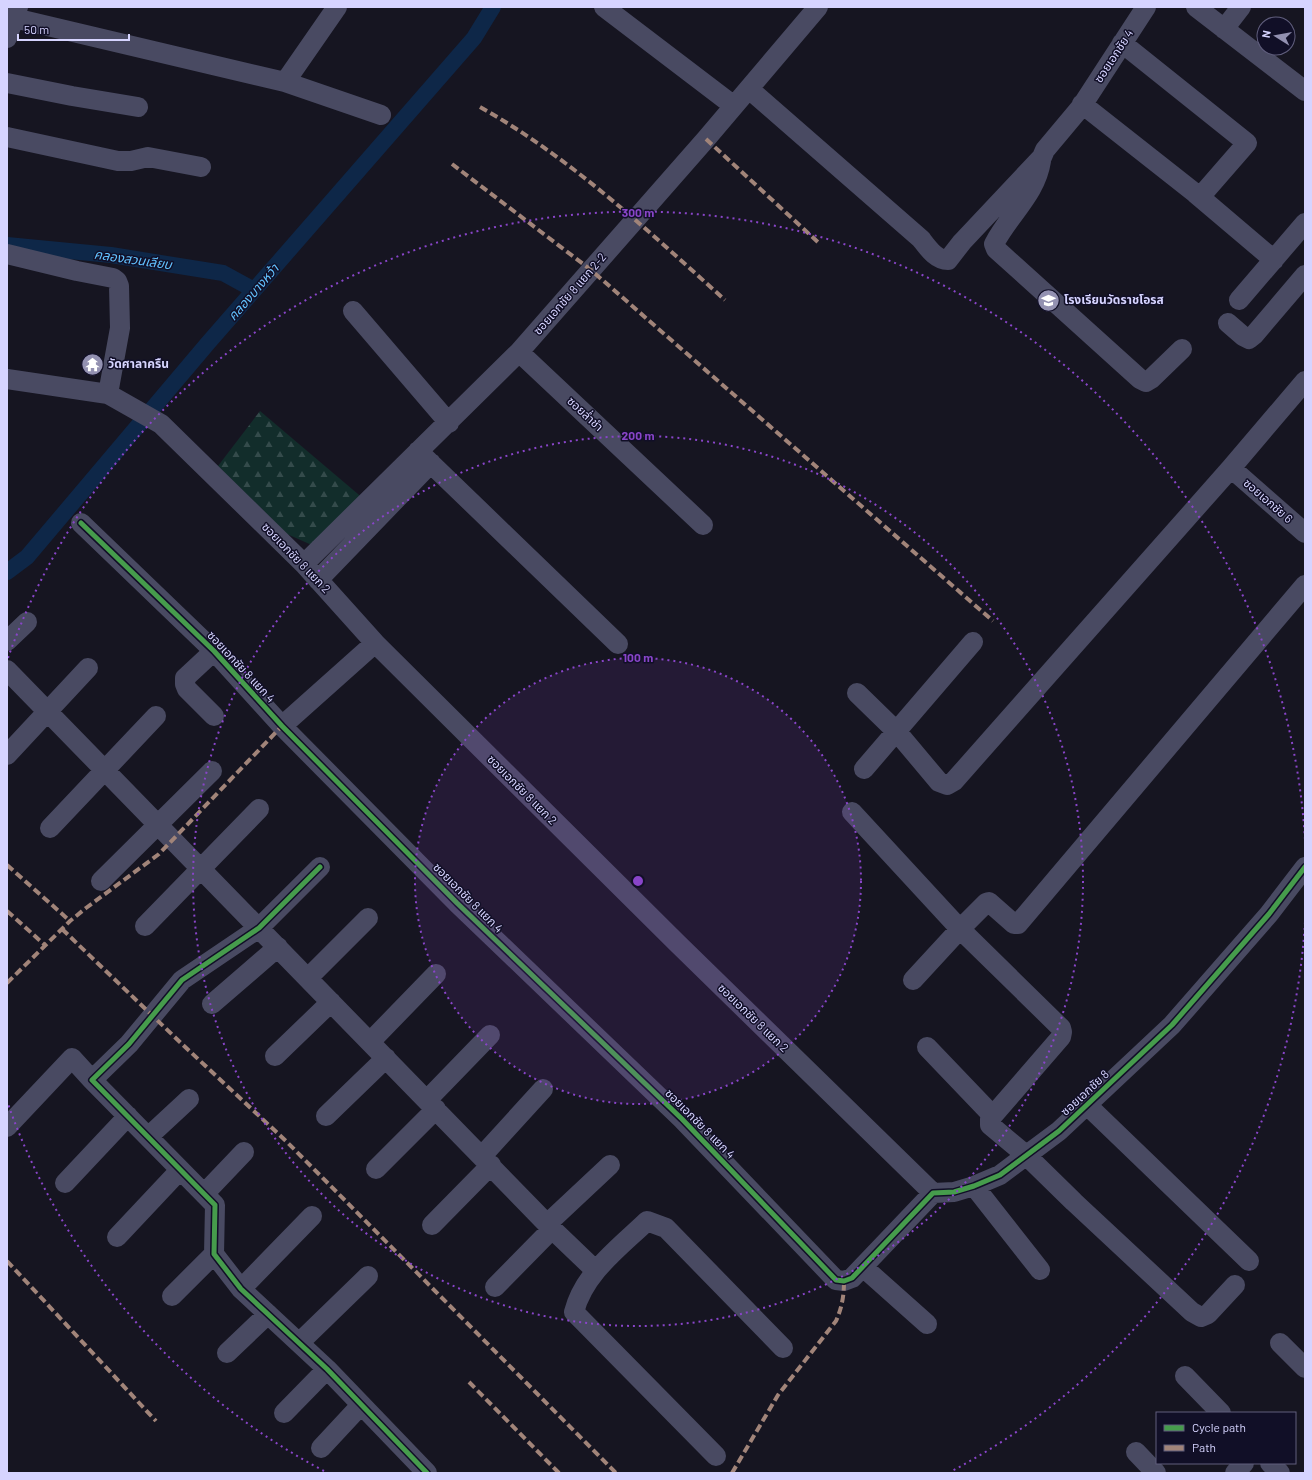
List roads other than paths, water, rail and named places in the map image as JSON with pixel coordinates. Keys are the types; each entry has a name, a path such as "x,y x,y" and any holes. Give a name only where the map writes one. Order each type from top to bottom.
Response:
{"street":[{"path":"285,82 337,7"},
{"path":"604,7 734,106"},
{"name":"ซอยเอกชัย 8 แยก 2-2","path":"304,564 425,457 448,422 519,352 749,89 818,7"},
{"name":"ซอยเอกชัย 4","path":"1042,157 1045,150 1082,104 1146,7"},
{"path":"1196,7 1305,91"},
{"path":"1224,29 1241,7"},
{"path":"7,38 16,13 285,82 381,115"},
{"path":"1122,43 1247,143 1200,197"},
{"path":"7,83 72,96 138,106"},
{"path":"749,89 921,239 942,260 948,260 962,242 1042,157"},
{"path":"1082,104 1200,197 1274,260"},
{"path":"7,137 118,161 132,161 148,157 202,167"},
{"path":"1042,157 1034,185 998,237 994,244 996,249 1140,380 1146,382 1151,379 1182,349"},
{"path":"1239,300 1305,223"},
{"path":"7,254 113,278 117,281 119,286 120,328 108,394 7,378"},
{"path":"1228,323 1243,336 1249,339 1305,275"},
{"path":"353,311 448,422"},
{"name":"ซอยล่ำชำ","path":"519,352 703,525"},
{"path":"857,693 897,732 939,782 947,785 954,781 1231,468 1305,381"},
{"name":"ซอยเอกชัย 8 แยก 2","path":"108,394 161,424 304,564 375,643 676,943 933,1193"},
{"path":"318,580 425,457 618,644"},
{"name":"ซอยเอกชัย 6","path":"1231,468 1304,532"},
{"name":"ซอยเอกชัย 8 แยก 4","path":"81,523 214,651 282,726 457,902 682,1119 836,1280 844,1281 852,1278 863,1267"},
{"path":"913,980 986,903 989,902 1014,924 1020,922 1305,585"},
{"path":"7,641 27,622"},
{"path":"864,770 973,642"},
{"path":"282,726 375,643"},
{"path":"214,651 185,678 184,684 187,689 214,716"},
{"path":"7,755 88,668"},
{"path":"7,670 432,1104 550,1227 595,1270"},
{"path":"50,828 156,716"},
{"path":"101,881 212,771"},
{"path":"145,926 259,809"},
{"path":"852,812 960,929 1061,1028 1061,1037 990,1119 990,1125 1027,1156 1192,1312 1201,1317 1208,1314 1235,1285"},
{"path":"92,1080 129,1044 182,980 259,928 320,867"},
{"name":"ซอยเอกชัย 8","path":"933,1193 954,1192 974,1186 1000,1175 1059,1131 1172,1025 1269,914 1305,867"},
{"path":"308,978 368,918"},
{"path":"212,1004 278,947"},
{"path":"370,1042 436,974"},
{"path":"275,1056 331,1002"},
{"path":"376,1169 490,1035"},
{"path":"927,1047 993,1116"},
{"path":"7,1127 72,1058 180,1170 215,1204 214,1254 241,1289 327,1369 420,1471"},
{"path":"326,1116 386,1058"},
{"path":"432,1225 543,1089"},
{"path":"148,1137 189,1098"},
{"path":"1087,1105 1249,1261"},
{"path":"65,1183 128,1116"},
{"path":"204,1194 244,1152"},
{"path":"495,1287 610,1165"},
{"path":"117,1237 180,1170"},
{"path":"974,1186 1040,1270"},
{"path":"927,1324 863,1267 933,1193"},
{"path":"241,1289 312,1216"},
{"path":"716,1456 574,1312 578,1298 595,1270 647,1221 666,1228 783,1348"},
{"path":"172,1296 214,1254"},
{"path":"299,1343 368,1276"},
{"path":"227,1353 268,1314"},
{"path":"1280,1343 1305,1368"},
{"path":"284,1413 327,1369"},
{"path":"1185,1376 1221,1412"},
{"path":"320,1448 361,1405"},
{"path":"1136,1452 1156,1473"},
{"path":"1235,1473 1243,1464"},
{"path":"1271,1464 1280,1473"}],"waterway":[{"name":"คลองบางหว้า","path":"7,572 27,557 208,343 474,38 493,7"},
{"name":"คลองสวนเลียบ","path":"7,245 111,255 223,273 254,290"}],"place":[{"name":"โรงเรียนวัดราชโอรส","path":"1048,300"},
{"name":"วัดศาลาครืน","path":"92,364"}]}
